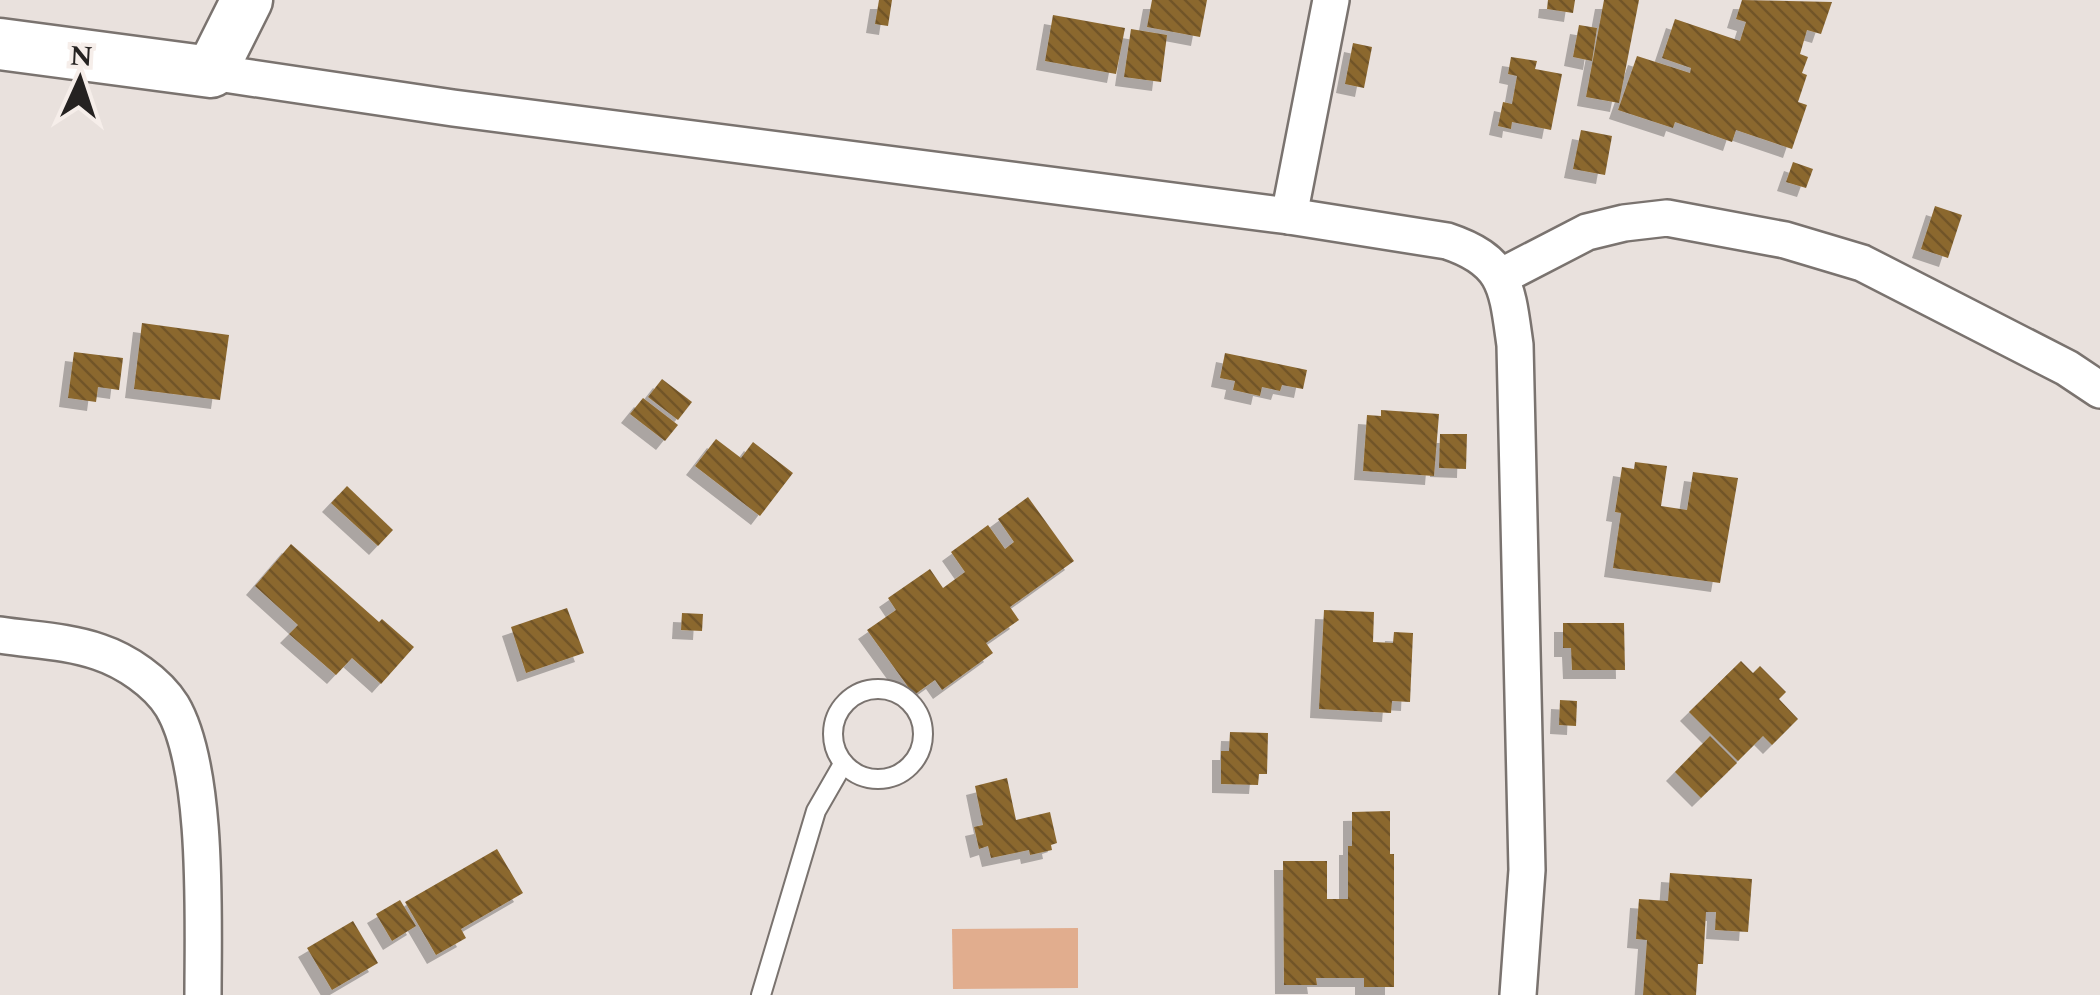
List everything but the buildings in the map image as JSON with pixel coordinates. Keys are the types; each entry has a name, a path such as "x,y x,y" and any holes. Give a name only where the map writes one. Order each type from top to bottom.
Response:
{"street":[{"path":"211,72 248,0"},
{"path":"1289,216 1332,0"},
{"path":"0,44 1289,216 1471,249 1502,276 1515,344 1528,870 1518,995"},
{"path":"1502,276 1587,232 1624,222 1668,218 1785,240 1862,263 2067,368 2100,390"},
{"path":"0,635 98,651 151,682 171,704 182,729 194,788 202,888 203,995"}],"lane":[{"path":"878,688 903,695 920,715 924,740 913,764 891,778 864,778 843,764 832,740 836,714 853,695 878,688"},
{"path":"761,995 816,812 843,764"}],"shaded area":[{"path":"1078,928 1078,988 953,989 952,929"}]}
